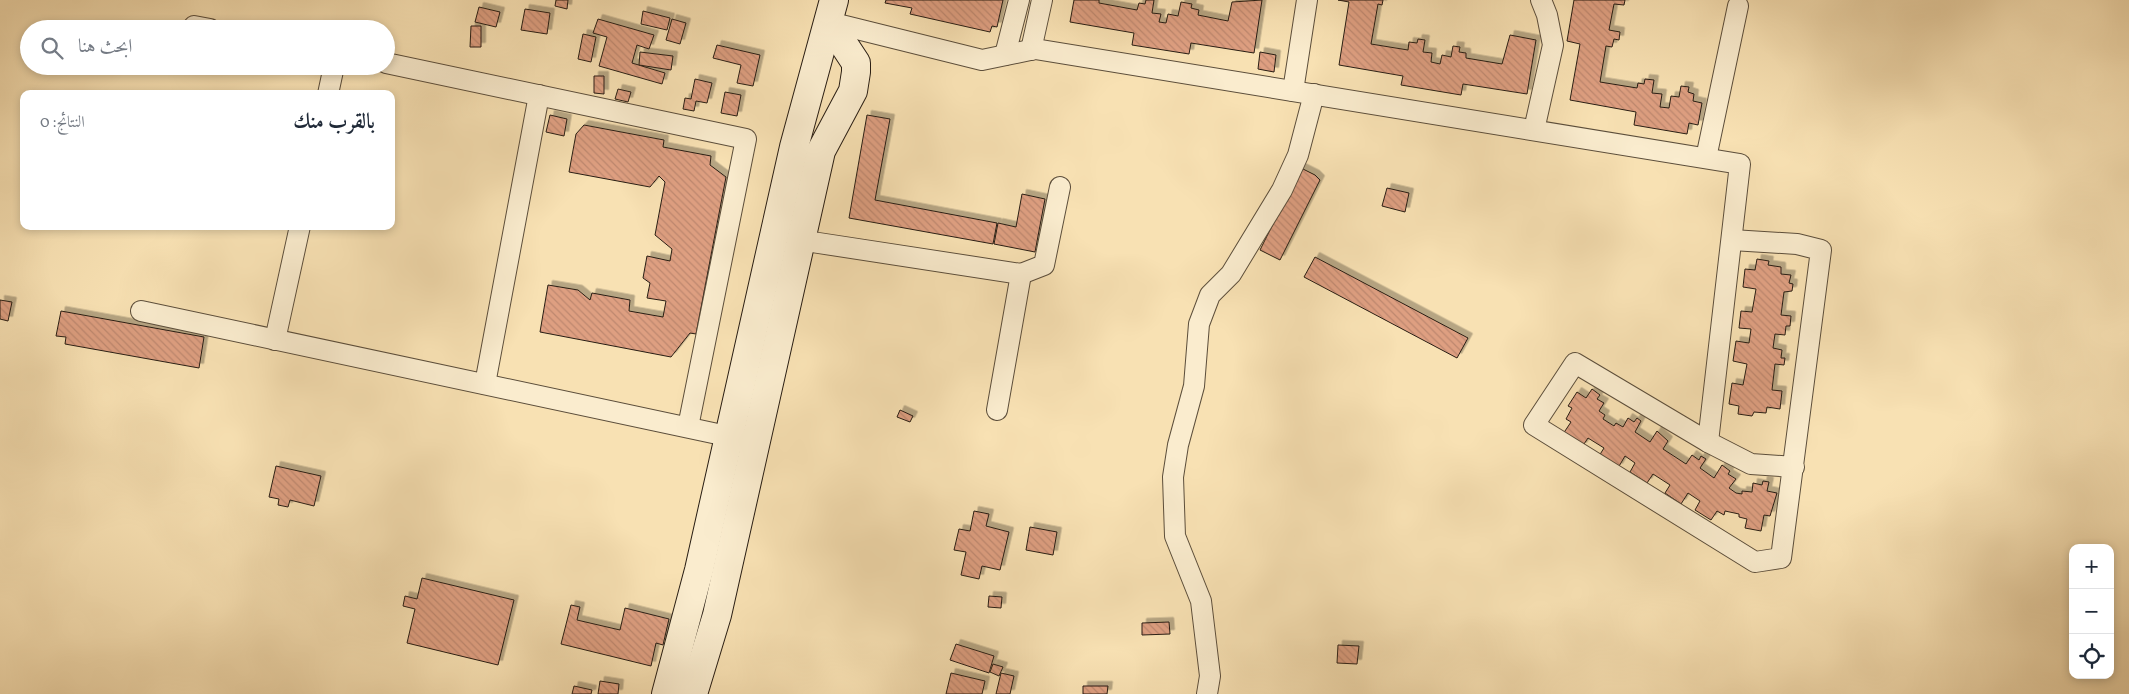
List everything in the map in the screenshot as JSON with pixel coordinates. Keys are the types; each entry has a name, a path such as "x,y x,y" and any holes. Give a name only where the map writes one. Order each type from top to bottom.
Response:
{"street":[{"path":"1005,55 1019,0"},
{"path":"1031,50 1042,0"},
{"path":"1293,91 1307,0"},
{"path":"1534,130 1553,45 1547,15 1541,0"},
{"path":"1706,158 1738,6"},
{"path":"831,11 982,60 1031,50 1740,164 1708,442"},
{"path":"693,694 716,615 799,240 821,151 855,82 856,63 831,11"},
{"path":"666,694 699,570 794,146 831,11"},
{"path":"395,64 746,138 688,426"},
{"path":"329,90 332,75"},
{"path":"1207,694 1210,676 1201,601 1175,536 1173,477 1178,445 1194,386 1199,324 1210,295 1231,274 1282,190 1298,155 1314,94"},
{"path":"485,384 539,95"},
{"path":"799,240 1021,274 1044,265 1060,187"},
{"path":"275,340 299,230"},
{"path":"1732,240 1797,244 1821,250 1794,467 1781,558 1755,562 1534,425 1575,363 1708,442 1751,464 1794,467"},
{"path":"997,410 1021,274"},
{"path":"141,312 688,426 755,442"}],"building":[{"path":"556,0 568,0 567,9 555,6"},
{"path":"886,0 1003,0 997,27 992,26 990,32 910,14 912,8 885,3"},
{"path":"1074,0 1099,0 1099,3 1137,10 1139,3 1145,4 1146,0 1154,0 1152,13 1161,14 1159,22 1166,23 1168,14 1178,16 1181,2 1192,4 1191,8 1199,10 1198,15 1228,21 1232,2 1262,0 1254,53 1191,43 1189,54 1132,45 1134,33 1070,22"},
{"path":"1338,0 1383,0 1382,5 1378,4 1371,44 1408,50 1409,42 1417,43 1418,39 1425,40 1423,52 1432,53 1431,62 1440,64 1442,55 1451,57 1453,46 1460,47 1459,52 1466,53 1466,58 1502,64 1510,35 1536,40 1527,94 1463,84 1461,95 1401,85 1403,76 1339,65 1349,2"},
{"path":"1574,0 1625,0 1624,5 1614,4 1609,30 1620,32 1619,40 1614,39 1612,47 1606,46 1600,82 1637,88 1638,83 1644,84 1645,79 1654,80 1652,93 1662,94 1660,107 1669,108 1671,96 1679,97 1681,86 1689,87 1688,92 1694,94 1693,101 1702,103 1698,125 1689,123 1687,134 1634,125 1636,112 1570,100 1580,44 1567,41"},
{"path":"479,7 500,12 496,27 475,22"},
{"path":"525,9 550,13 547,34 521,30"},
{"path":"643,11 670,18 667,30 641,24"},
{"path":"598,19 654,35 649,49 637,45 632,63 665,73 662,84 599,66 607,37 593,33"},
{"path":"672,19 686,23 680,44 666,40"},
{"path":"471,26 481,26 481,47 470,47"},
{"path":"583,34 596,37 591,62 578,59"},
{"path":"717,45 760,55 753,86 737,83 741,65 713,58"},
{"path":"640,52 673,56 671,70 639,65"},
{"path":"1260,52 1276,55 1274,72 1258,69"},
{"path":"594,76 604,76 604,94 594,93"},
{"path":"695,79 712,83 707,103 696,101 694,111 683,109 685,98 691,99"},
{"path":"618,89 631,92 628,102 615,99"},
{"path":"725,92 741,95 737,116 721,113"},
{"path":"550,115 567,119 564,136 546,132"},
{"path":"867,115 890,119 875,200 997,223 993,244 849,218"},
{"path":"584,125 664,140 663,147 711,156 710,165 726,177 696,334 690,333 671,357 540,332 548,285 578,290 590,300 592,293 630,300 629,311 663,317 666,301 647,298 650,283 643,278 647,256 670,261 672,249 655,235 665,182 659,176 650,187 569,172 576,134"},
{"path":"1301,168 1315,175 1320,180 1280,260 1260,250"},
{"path":"1387,188 1409,193 1405,212 1382,206"},
{"path":"1022,194 1045,199 1035,252 994,244 998,223 1016,227"},
{"path":"1315,257 1468,338 1457,358 1304,277"},
{"path":"1757,259 1769,261 1768,265 1781,267 1781,274 1791,275 1789,283 1793,284 1792,291 1784,292 1781,315 1791,316 1790,326 1786,326 1785,335 1775,334 1773,348 1782,350 1781,358 1785,358 1784,365 1775,364 1772,390 1782,391 1780,409 1767,407 1766,413 1754,412 1752,416 1738,414 1739,406 1729,404 1732,383 1743,385 1747,364 1733,361 1736,341 1749,343 1751,329 1739,328 1741,311 1752,312 1756,289 1743,287 1745,269 1755,270"},
{"path":"0,300 12,302 8,321 0,319"},
{"path":"61,311 204,337 199,368 65,344 66,337 56,336"},
{"path":"1592,389 1600,395 1597,399 1604,403 1599,411 1605,415 1603,419 1614,426 1616,423 1623,427 1628,418 1634,422 1637,418 1641,421 1635,432 1650,442 1657,431 1668,441 1663,449 1686,464 1692,455 1699,460 1701,456 1706,459 1700,468 1714,478 1722,465 1730,471 1728,474 1736,479 1729,488 1736,493 1742,494 1742,491 1752,492 1753,483 1762,485 1763,481 1769,482 1767,491 1777,493 1770,516 1764,515 1761,531 1745,528 1747,519 1739,517 1739,514 1725,511 1724,515 1717,511 1711,520 1695,510 1700,501 1688,493 1681,504 1665,493 1670,485 1653,474 1647,483 1630,472 1635,463 1625,456 1618,468 1599,456 1604,448 1588,438 1582,447 1563,434 1571,422 1566,419 1572,408 1568,406 1577,392 1586,398"},
{"path":"900,410 913,416 910,422 897,417"},
{"path":"276,466 321,476 314,506 290,500 288,507 278,505 279,499 269,497"},
{"path":"974,511 989,514 986,526 1009,532 1000,570 982,566 979,579 961,575 966,552 954,550 959,529 970,531"},
{"path":"1030,527 1057,532 1053,555 1026,550"},
{"path":"422,578 514,600 498,665 407,643 415,609 403,606 405,596 417,599"},
{"path":"989,596 1002,597 1001,608 988,607"},
{"path":"571,605 580,607 577,620 620,630 625,608 669,619 663,645 656,643 651,666 561,644"},
{"path":"1169,622 1170,634 1142,635 1142,623"},
{"path":"956,644 994,656 989,673 950,660"},
{"path":"1338,645 1359,646 1357,664 1337,663"},
{"path":"993,664 1003,667 999,676 990,672"},
{"path":"951,673 985,681 982,694 946,694"},
{"path":"1001,673 1014,676 1010,694 996,694"},
{"path":"600,681 619,684 618,694 598,694"},
{"path":"574,686 592,690 591,694 572,694"},
{"path":"1083,686 1108,686 1107,694 1083,694"}]}
